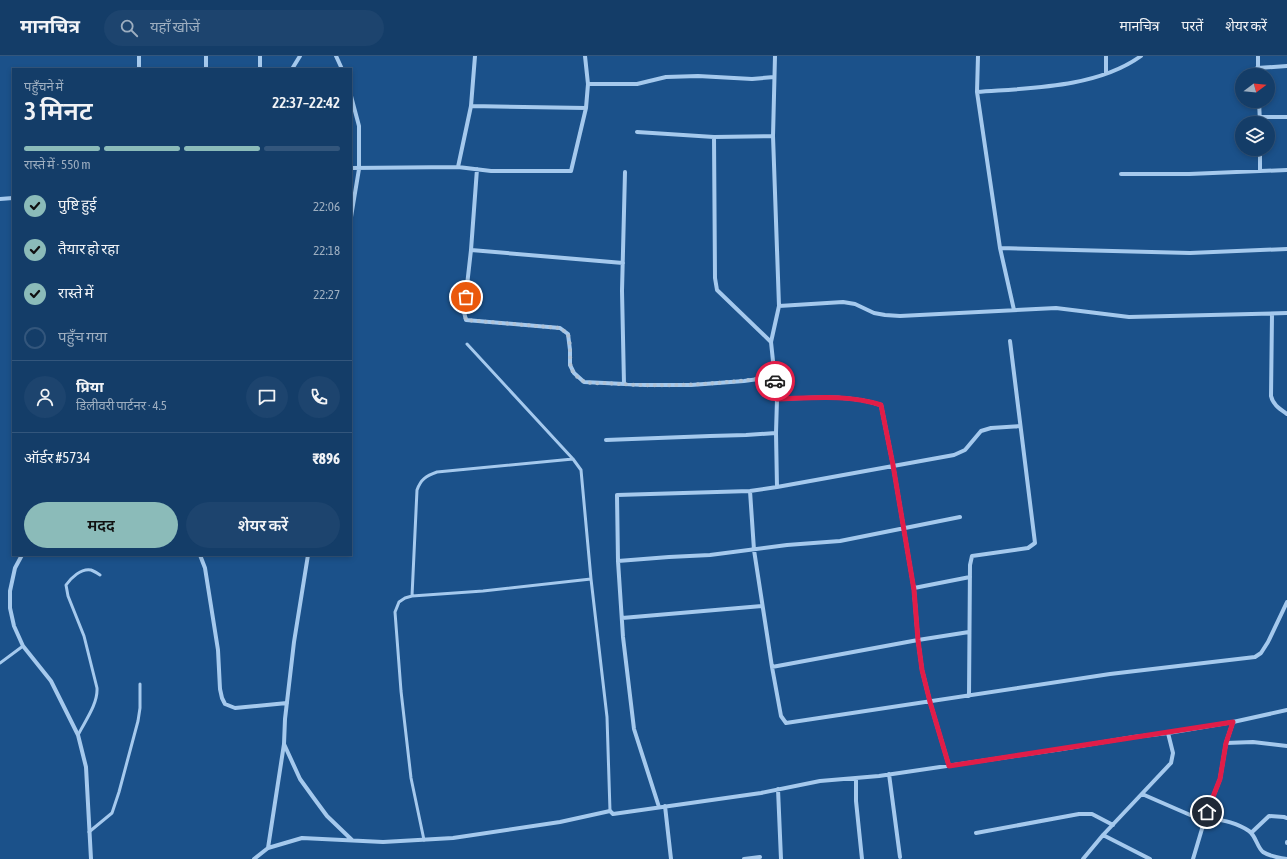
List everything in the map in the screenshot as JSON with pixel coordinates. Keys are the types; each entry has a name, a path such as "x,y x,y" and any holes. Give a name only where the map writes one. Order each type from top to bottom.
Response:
{"street":[{"path":"139,56 139,68"},
{"path":"206,56 206,68"},
{"path":"260,56 260,68"},
{"path":"293,68 300,56"},
{"path":"336,56 342,68"},
{"path":"458,167 471,106 475,56"},
{"path":"352,168 458,167 491,171 571,170 586,108 588,84 585,56"},
{"path":"775,56 772,136 779,306 771,342 777,399 777,487"},
{"path":"978,56 977,92 1000,248 1014,310"},
{"path":"1106,56 1106,73"},
{"path":"977,92 1055,86 1106,73 1133,62 1141,56"},
{"path":"1258,56 1257,68 1287,66"},
{"path":"588,84 637,84 666,77 712,76 752,79 774,77"},
{"path":"352,100 359,126 359,169 352,211"},
{"path":"471,106 586,108"},
{"path":"1275,117 1287,117"},
{"path":"637,132 714,137 772,136"},
{"path":"714,137 715,278 717,290 771,342"},
{"path":"1260,156 1260,171"},
{"path":"477,169 471,250 464,312 466,320 560,328 568,334 570,365 574,373 584,382 691,385 774,377"},
{"path":"1121,174 1189,174 1287,170"},
{"path":"624,384 622,291 625,172"},
{"path":"0,199 12,198"},
{"path":"1000,248 1190,253 1287,249"},
{"path":"471,250 623,263"},
{"path":"779,306 843,302 855,304 874,313 900,316 1014,310 1068,309 1129,317 1287,313"},
{"path":"1272,314 1271,396 1275,405 1287,414"},
{"path":"970,696 969,632 970,565 972,556 1028,548 1034,543 1010,341"},
{"path":"777,399 830,397 866,400 881,405 914,588 922,670 949,766"},
{"path":"659,807 634,729 622,618 618,561 617,495 750,491 777,487 893,465 954,456 965,450 981,431 991,428 1020,426"},
{"path":"606,440 776,433"},
{"path":"750,491 754,550 762,606 781,716 786,723 1110,674 1255,656 1261,653 1268,642 1287,602"},
{"path":"618,561 710,555 787,545 840,541 960,517"},
{"path":"21,556 15,568 10,591 10,602 14,626 23,646 51,681 78,735 86,768 91,859"},
{"path":"200,556 205,568 218,650 220,688 225,704 235,708 287,703"},
{"path":"268,848 284,744 287,703 299,607 308,556"},
{"path":"914,588 970,577"},
{"path":"622,618 762,606"},
{"path":"772,667 969,632"},
{"path":"254,859 268,848 302,838 382,842 453,838 560,822 610,811 613,814 820,782 949,766 1168,733 1233,722 1287,710"},
{"path":"1193,859 1205,819 1220,779 1226,743 1233,722"},
{"path":"1083,859 1103,835 1171,762 1172,753 1168,733"},
{"path":"1226,743 1253,742 1287,746"},
{"path":"284,744 300,778 312,797 327,816 352,840"},
{"path":"889,774 900,857"},
{"path":"856,778 856,801 862,859"},
{"path":"778,789 781,859"},
{"path":"1142,794 1205,819 1226,821 1240,826 1251,833 1263,852 1287,859"},
{"path":"665,806 671,859"},
{"path":"976,833 1079,814 1092,814 1113,825"},
{"path":"1251,833 1269,816 1287,818"},
{"path":"1103,835 1150,859"},
{"path":"744,859 760,857"}],"lane":[{"path":"467,344 573,459 581,470 591,579 607,717 610,811"},
{"path":"412,596 417,490 421,481 427,476 437,472 573,459"},
{"path":"78,735 96,701 98,688 84,636 68,596 66,585 69,580 79,572 85,570 90,570 100,575"},
{"path":"424,840 411,778 401,691 395,612 399,602 412,596 591,579"},
{"path":"0,663 23,646"},
{"path":"89,832 112,813 138,721 140,708 140,684"}],"way so far":[{"path":"466,297 464,312 466,320 560,328 568,334 570,365 574,373 584,382 645,385 691,385 774,377 775,381"}],"route":[{"path":"775,381 777,399 830,397 866,400 881,405 893,465 914,590 922,670 949,766 1233,722 1226,743 1220,779 1207,812"}]}
